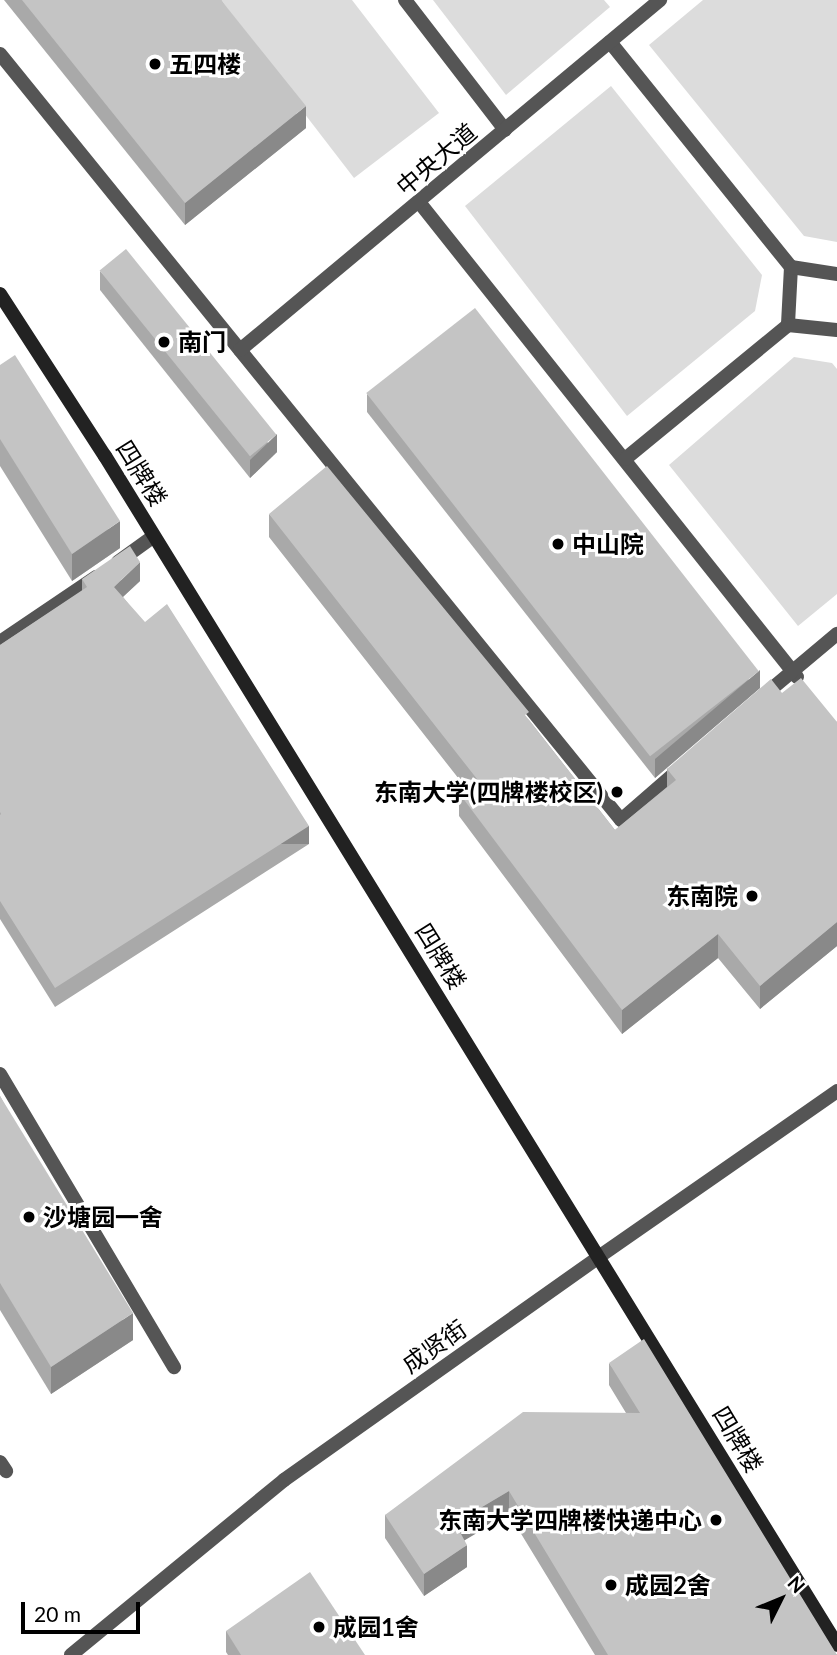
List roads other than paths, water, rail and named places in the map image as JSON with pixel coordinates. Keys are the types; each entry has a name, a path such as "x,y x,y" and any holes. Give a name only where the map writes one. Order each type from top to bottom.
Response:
{"street":[{"path":"405,0 505,130"},
{"name":"中央大道","path":"240,351 660,0"},
{"path":"610,42 791,267 788,325"},
{"path":"0,54 621,820 691,759"},
{"path":"419,202 810,692"},
{"path":"791,267 837,274"},
{"name":"四牌楼","path":"0,294 154,536 600,1256 837,1645"},
{"path":"625,459 788,325 837,330"},
{"path":"0,642 154,536"},
{"path":"752,706 837,634"},
{"path":"0,1074 174,1367"},
{"name":"成贤街","path":"71,1655 284,1480 837,1091"}],"place":[{"name":"五四楼","path":"155,64"},
{"name":"南门","path":"164,342"},
{"name":"中山院","path":"558,544"},
{"name":"东南大学(四牌楼校区)","path":"617,792"},
{"name":"东南院","path":"752,896"},
{"name":"沙塘园一舍","path":"29,1217"},
{"name":"东南大学四牌楼快递中心","path":"716,1520"},
{"name":"成园2舍","path":"611,1585"},
{"name":"成园1舍","path":"319,1627"}]}
